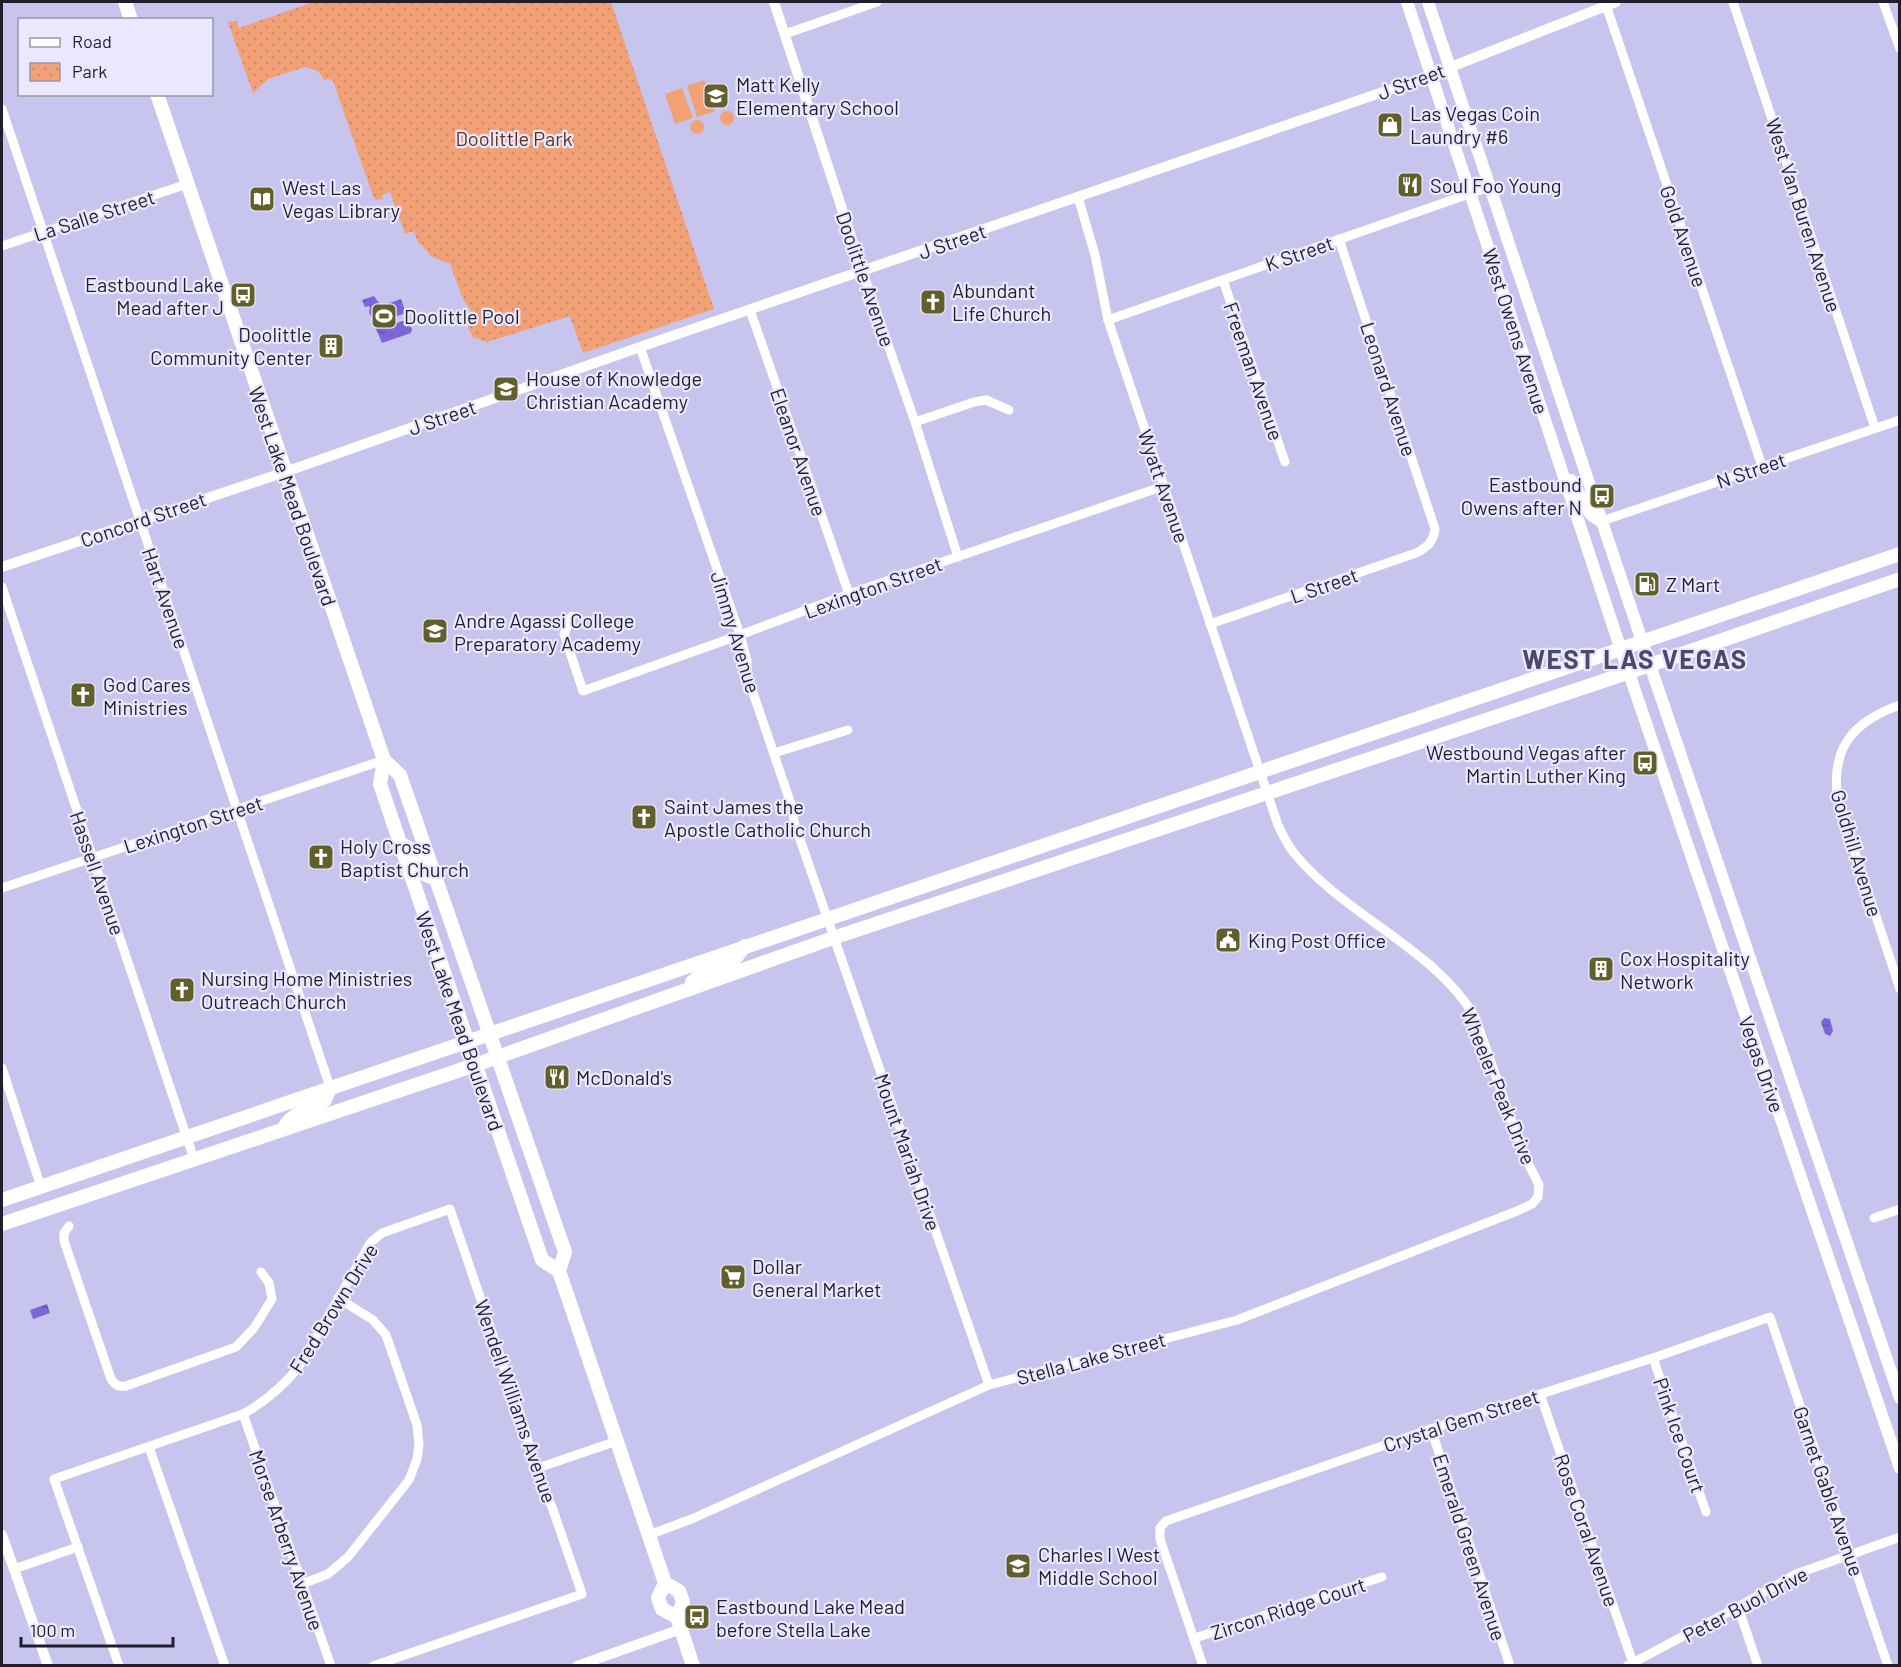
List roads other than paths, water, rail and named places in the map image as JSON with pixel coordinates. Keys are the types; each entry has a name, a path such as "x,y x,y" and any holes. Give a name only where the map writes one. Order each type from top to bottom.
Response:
{"main road":[{"path":"125,2 130,18"},
{"name":"West Owens Avenue","path":"1407,2 1625,661"},
{"name":"West Owens Avenue","path":"1428,2 1646,654"},
{"name":"West Lake Mead Boulevard","path":"158,96 384,760 400,775 565,1252 560,1271 665,1583 658,1598 662,1609 679,1623 693,1665"},
{"path":"1523,353 1543,346"},
{"path":"1560,464 1582,499 1587,512 1602,521"},
{"path":"2,1224 497,1058 833,938 1266,793 1646,654 1899,555"},
{"path":"2,1200 1259,772 1899,579"},
{"name":"Vegas Drive","path":"1646,654 1899,1398"},
{"name":"Vegas Drive","path":"1625,661 1899,1468"},
{"name":"West Lake Mead Boulevard","path":"384,760 380,784 542,1260 560,1271"},
{"path":"400,843 415,852 422,873 435,878"},
{"path":"691,989 692,982 702,974 734,960 745,946"},
{"path":"282,1129 295,1115 326,1100 330,1087"},
{"path":"1792,1153 1813,1145"}],"street":[{"name":"Doolittle Avenue","path":"774,2 958,557"},
{"path":"785,34 877,2"},
{"name":"West Van Buren Avenue","path":"1733,2 1875,428"},
{"path":"1883,2 1899,49"},
{"name":"J Street","path":"285,472 862,270 1431,75 1611,3"},
{"name":"Gold Avenue","path":"1611,3 1762,466"},
{"name":"Hart Avenue","path":"2,108 330,1087"},
{"name":"La Salle Street","path":"2,246 187,184"},
{"name":"K Street","path":"1108,320 1489,187"},
{"name":"Wyatt Avenue","path":"1078,197 1095,255 1108,320 1259,772"},
{"name":"Leonard Avenue","path":"1339,239 1435,529 1433,540"},
{"name":"Freeman Avenue","path":"1223,280 1285,462"},
{"name":"Eleanor Avenue","path":"750,310 849,594"},
{"name":"Jimmy Avenue","path":"640,347 740,635 747,661 747,675 793,810 794,822 826,918"},
{"path":"915,422 986,400 1009,411"},
{"name":"N Street","path":"1602,521 1899,420"},
{"name":"Concord Street","path":"2,567 285,472"},
{"name":"Lexington Street","path":"572,616 564,634 583,691 849,594 1164,486"},
{"name":"L Street","path":"1210,624 1416,553 1427,547 1433,540"},
{"name":"Hassell Avenue","path":"2,587 194,1159"},
{"name":"Goldhill Avenue","path":"1899,705 1881,711 1858,726 1848,738 1842,751 1835,782 1838,801 1899,989"},
{"path":"774,753 848,730"},
{"name":"Lexington Street","path":"2,888 384,760"},
{"name":"Wheeler Peak Drive","path":"1259,772 1278,825 1292,852 1312,874 1445,978 1465,1000 1475,1017 1523,1153 1539,1185 1538,1197"},
{"name":"Mount Mariah Drive","path":"826,918 989,1385"},
{"path":"2,1068 41,1186"},
{"name":"Stella Lake Street","path":"649,1535 694,1518 989,1385 1237,1320 1532,1204 1538,1197"},
{"name":"Fred Brown Drive","path":"78,1547 54,1479 243,1414 261,1404 285,1384 298,1368 371,1242 382,1233 450,1209"},
{"name":"Wendell Williams Avenue","path":"373,1665 582,1594 552,1507 535,1469 524,1426 450,1209"},
{"path":"1874,1218 1899,1209"},
{"path":"69,1226 64,1233 64,1241 111,1378 120,1386 126,1386 236,1347 254,1328 272,1299 269,1283 261,1272"},
{"path":"302,1584 327,1574 348,1557 409,1480 417,1459 419,1445 417,1425 386,1335 373,1320 338,1298"},
{"name":"Crystal Gem Street","path":"1195,1638 1159,1532 1162,1525 1170,1519 1431,1429 1653,1358 1770,1317"},
{"name":"Garnet Gable Avenue","path":"1770,1317 1888,1665"},
{"name":"Pink Ice Court","path":"1653,1358 1706,1512"},
{"name":"Rose Coral Avenue","path":"1540,1394 1631,1664"},
{"name":"Morse Arberry Avenue","path":"243,1414 331,1665"},
{"name":"Emerald Green Avenue","path":"1431,1429 1510,1665"},
{"path":"535,1469 617,1441"},
{"path":"149,1446 225,1665"},
{"path":"2,1535 48,1665"},
{"name":"Peter Buol Drive","path":"1631,1664 1796,1574 1899,1537"},
{"path":"14,1569 78,1547 119,1665"},
{"name":"Zircon Ridge Court","path":"1195,1638 1382,1577"},
{"path":"1738,1607 1758,1665"},
{"path":"577,1665 679,1623"},
{"path":"1195,1638 1203,1665"}],"water":[{"name":"Doolittle Pool","path":"374,296 381,306 401,299 406,313 385,320 384,325 407,320 412,329 411,333 382,343 369,312 370,308 365,307 362,300"},
{"path":"1824,1018 1830,1019 1833,1031 1830,1036 1825,1034 1821,1022"},
{"path":"47,1304 50,1313 33,1319 30,1310"}],"place":[{"name":"Matt Kelly Elementary School","path":"716,96"},
{"name":"Las Vegas Coin Laundry #6","path":"1390,125"},
{"name":"Soul Foo Young","path":"1410,185"},
{"name":"West Las Vegas Library","path":"262,199"},
{"name":"Eastbound Lake Mead after J","path":"243,295"},
{"name":"Abundant Life Church","path":"933,302"},
{"name":"Doolittle Pool","path":"384,316"},
{"name":"Doolittle Community Center","path":"331,346"},
{"name":"House of Knowledge Christian Academy","path":"506,389"},
{"name":"Eastbound Owens after N","path":"1602,496"},
{"name":"Z Mart","path":"1647,584"},
{"name":"Andre Agassi College Preparatory Academy","path":"435,631"},
{"name":"God Cares Ministries","path":"83,695"},
{"name":"Westbound Vegas after Martin Luther King","path":"1645,763"},
{"name":"Saint James the Apostle Catholic Church","path":"644,817"},
{"name":"Holy Cross Baptist Church","path":"321,857"},
{"name":"King Post Office","path":"1228,940"},
{"name":"Cox Hospitality Network","path":"1601,969"},
{"name":"Nursing Home Ministries Outreach Church","path":"182,990"},
{"name":"McDonald's","path":"557,1077"},
{"name":"Dollar General Market","path":"733,1277"},
{"name":"Charles I West Middle School","path":"1018,1566"},
{"name":"Eastbound Lake Mead before Stella Lake","path":"697,1617"}],"district":[{"name":"WEST LAS VEGAS","path":"1635,658"}],"park label":[{"name":"Doolittle Park","path":"514,138"}]}
